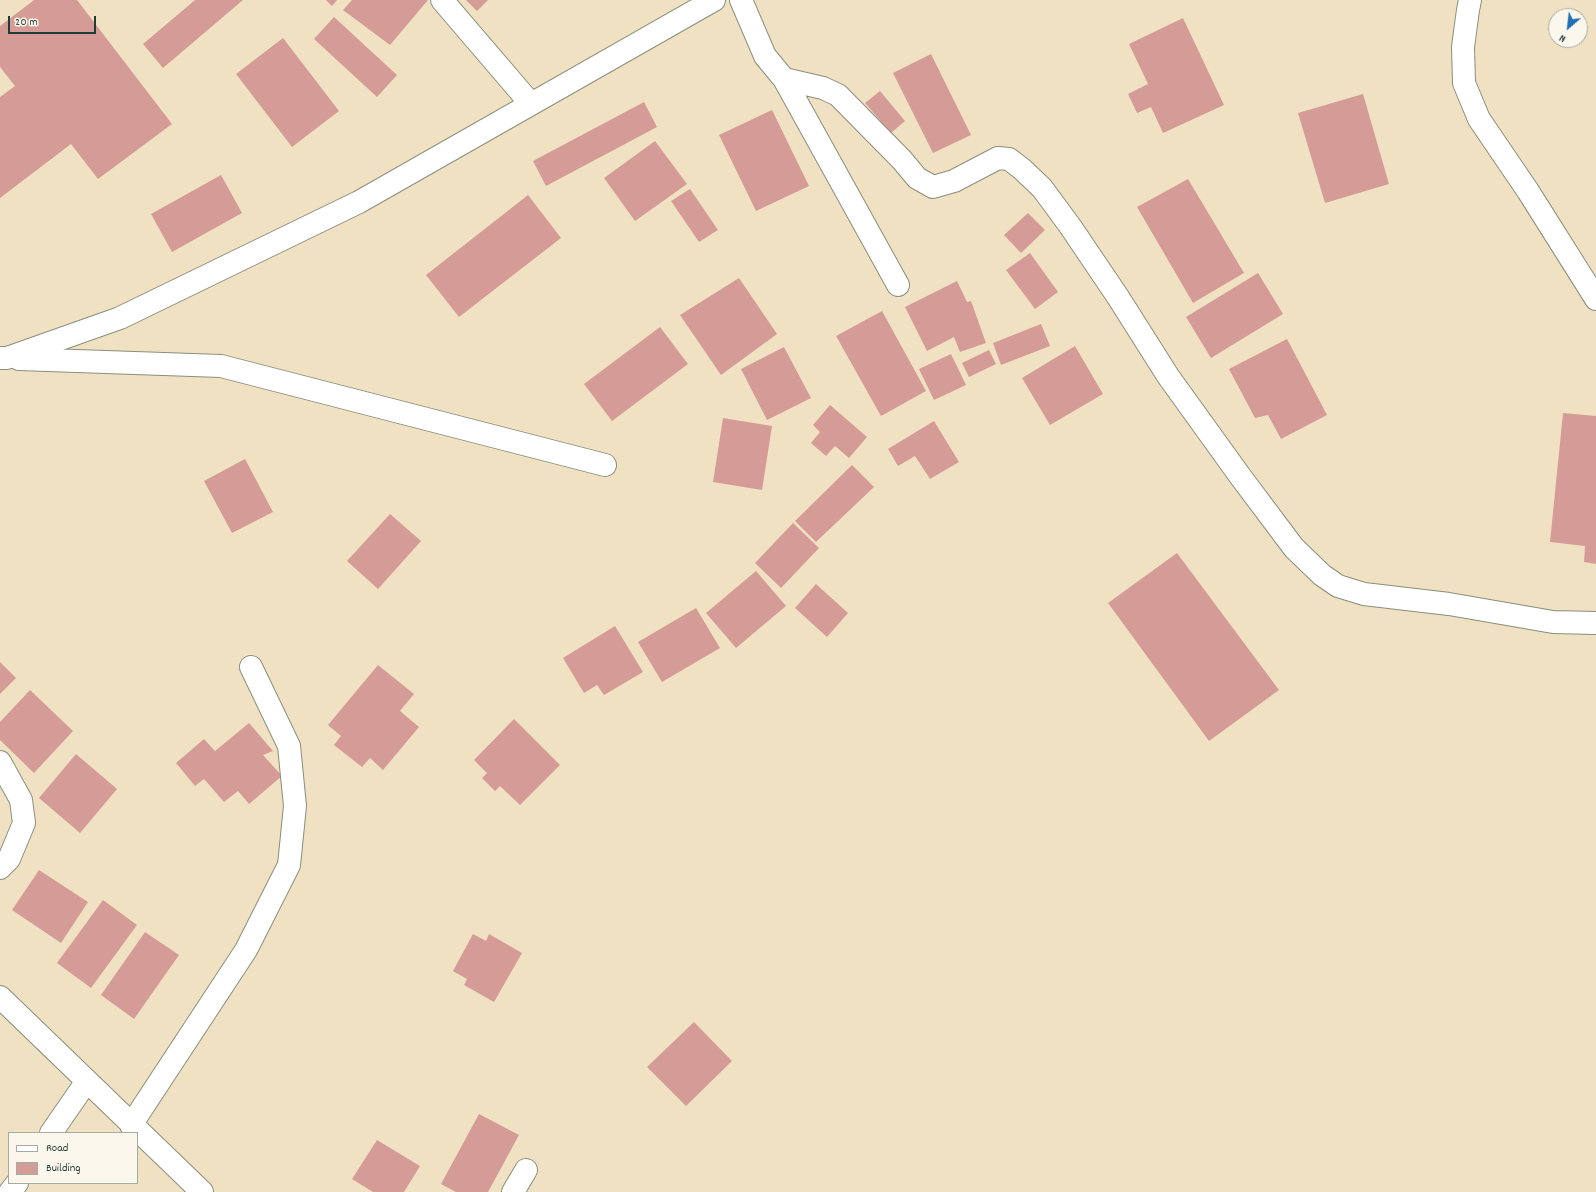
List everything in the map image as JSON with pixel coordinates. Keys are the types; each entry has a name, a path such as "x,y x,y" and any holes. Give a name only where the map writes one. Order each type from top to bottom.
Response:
{"street":[{"path":"442,0 531,104"},
{"path":"4,358 120,318 359,202 714,0"},
{"path":"741,0 766,56 784,79 898,285"},
{"path":"1470,0 1463,46 1464,83 1480,118 1596,299"},
{"path":"784,79 823,88 838,95 897,154 917,178 933,187 954,181 998,158 1009,159 1022,169 1042,188 1070,226 1118,297 1168,376 1294,548 1322,575 1338,586 1364,594 1449,604 1553,622 1596,623"},
{"path":"4,358 221,366 605,465"},
{"path":"131,1125 246,950 289,865 295,806 289,746 251,667"},
{"path":"0,762 21,800 24,823 9,859 0,868"},
{"path":"0,997 138,1132"},
{"path":"52,1132 87,1081"},
{"path":"138,1132 192,1189"},
{"path":"513,1192 526,1170"},
{"path":"10,1192 16,1184"}],"building":[{"path":"34,0 77,0 172,124 98,179 71,144 0,198 0,97 15,86 0,67 0,26"},
{"path":"195,0 243,0 163,68 143,44"},
{"path":"326,0 337,0 332,6"},
{"path":"352,0 428,0 390,45 343,10"},
{"path":"466,0 488,0 477,11"},
{"path":"334,17 397,75 377,97 314,39"},
{"path":"1183,18 1224,105 1163,133 1151,107 1137,113 1128,94 1148,84 1129,44"},
{"path":"283,38 339,111 292,147 236,74"},
{"path":"931,54 971,135 933,153 893,73"},
{"path":"880,91 905,121 891,133 865,103"},
{"path":"1363,94 1389,184 1325,203 1298,113"},
{"path":"644,102 657,127 546,186 533,161"},
{"path":"772,110 809,186 756,211 719,135"},
{"path":"655,141 687,184 635,221 604,178"},
{"path":"221,175 242,213 172,252 151,214"},
{"path":"1188,179 1244,273 1193,303 1137,207"},
{"path":"690,189 718,230 699,242 671,201"},
{"path":"528,195 561,238 459,317 426,275"},
{"path":"1028,213 1045,230 1021,253 1004,235"},
{"path":"1030,253 1058,292 1035,309 1006,270"},
{"path":"1258,273 1283,314 1211,358 1186,317"},
{"path":"739,278 777,334 721,375 680,315"},
{"path":"957,281 967,302 971,301 986,343 960,352 954,337 927,351 905,307"},
{"path":"882,311 926,391 881,416 836,336"},
{"path":"1041,324 1050,346 1001,365 993,343"},
{"path":"660,327 688,364 612,421 584,384"},
{"path":"1287,339 1327,415 1281,439 1268,415 1255,418 1229,369"},
{"path":"1075,346 1103,394 1050,425 1022,378"},
{"path":"784,347 811,398 767,420 741,369"},
{"path":"989,350 996,364 969,377 962,363"},
{"path":"951,354 966,385 934,400 919,369"},
{"path":"830,405 867,437 849,458 835,446 826,456 811,443 820,432 813,425"},
{"path":"1563,413 1596,416 1596,564 1584,562 1585,546 1550,542"},
{"path":"723,418 772,426 762,490 713,482"},
{"path":"934,421 959,462 930,479 915,456 898,466 888,449"},
{"path":"245,459 273,512 232,533 204,481"},
{"path":"852,465 874,487 816,542 795,521"},
{"path":"390,514 421,541 378,589 347,561"},
{"path":"793,523 819,548 781,588 755,563"},
{"path":"1177,553 1279,690 1209,741 1108,603"},
{"path":"756,571 786,606 736,648 706,613"},
{"path":"816,584 848,613 827,637 795,608"},
{"path":"696,608 720,648 662,682 638,642"},
{"path":"615,626 643,672 604,695 597,685 584,693 563,658"},
{"path":"0,662 16,678 0,694"},
{"path":"378,665 414,694 400,711 419,727 383,770 370,758 362,767 334,745 341,736 328,725"},
{"path":"30,690 73,731 34,773 0,740 0,722"},
{"path":"514,719 560,765 520,805 500,786 495,791 482,778 487,773 474,760"},
{"path":"249,723 273,751 263,755 282,776 249,804 238,791 224,802 204,779 195,786 176,763 204,739 215,751"},
{"path":"76,754 117,789 80,833 39,798"},
{"path":"39,870 88,902 61,943 12,910"},
{"path":"103,900 137,925 91,988 57,963"},
{"path":"145,932 179,955 134,1019 101,995"},
{"path":"473,934 486,941 489,934 522,953 494,1002 464,985 467,979 453,971"},
{"path":"694,1022 732,1061 686,1106 647,1067"},
{"path":"479,1114 519,1135 488,1192 456,1192 441,1184"},
{"path":"377,1140 420,1166 404,1192 373,1192 352,1179"}]}
